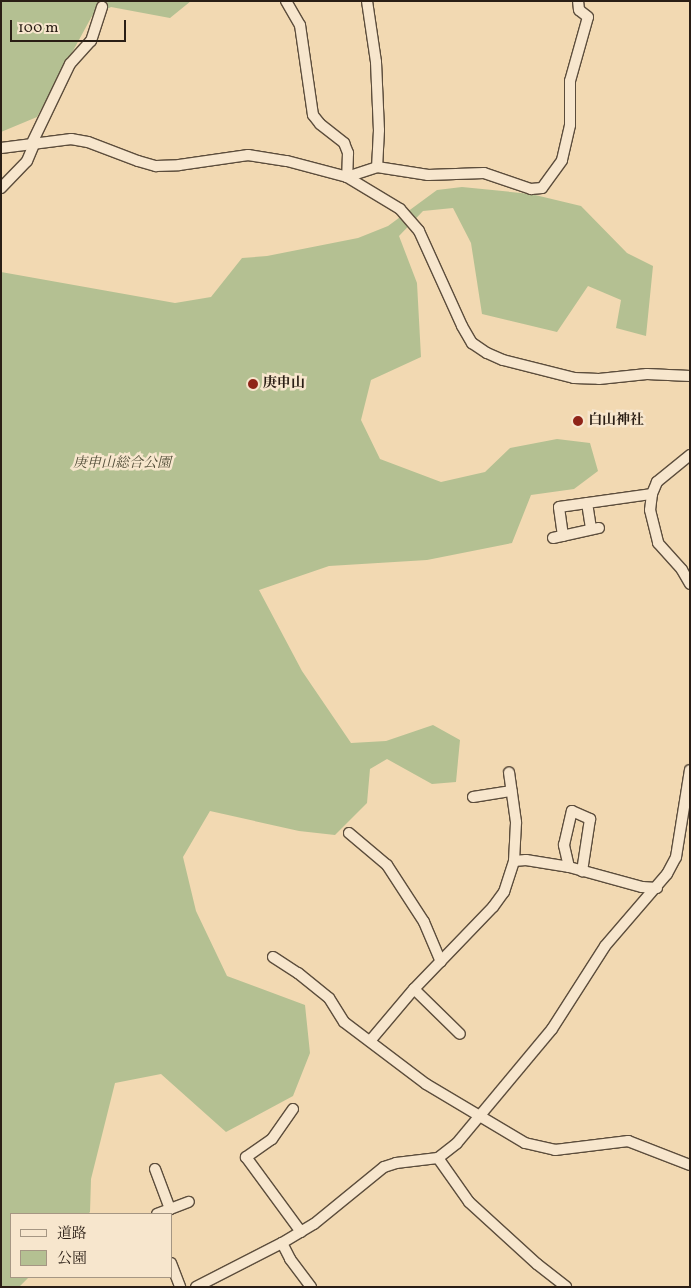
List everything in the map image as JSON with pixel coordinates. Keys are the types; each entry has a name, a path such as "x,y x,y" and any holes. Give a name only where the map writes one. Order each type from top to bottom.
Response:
{"street":[{"path":"286,1 300,25 313,115 320,124 344,143 348,153 347,176"},
{"path":"367,1 376,62 379,130 377,167"},
{"path":"347,176 377,167 428,175 484,174 531,189 542,188 562,160 570,125 570,81 588,17 579,10 578,1"},
{"path":"1,188 27,161 33,142 70,64 91,42 102,7"},
{"path":"1,148 33,142 71,139 88,142 156,166 179,165 248,155 287,161 347,176 400,209 419,231 462,326 472,343 487,353 503,360 574,378 599,379 647,374 690,376"},
{"path":"690,455 657,482 652,494 650,510 658,543 682,570 690,584"},
{"path":"587,503 595,529 558,537 560,507 587,503 652,494"},
{"path":"196,1287 301,1232 384,1167 396,1163 438,1158 457,1143 552,1029 605,946 657,888 676,857 686,834 690,770"},
{"path":"370,1041 414,989 494,907 504,892 514,861 516,822 509,772"},
{"path":"473,796 512,791"},
{"path":"569,867 564,844 572,811 590,819 582,871"},
{"path":"349,833 387,865 424,922 441,962"},
{"path":"514,861 526,860 569,867 642,887 657,888"},
{"path":"273,957 298,973 329,998 344,1022 426,1084 525,1143 549,1149 577,1148 628,1141 690,1165"},
{"path":"414,989 460,1034"},
{"path":"293,1109 272,1139 246,1157 301,1232"},
{"path":"438,1158 470,1202 537,1264 566,1287"},
{"path":"155,1169 170,1209"},
{"path":"160,1213 189,1202"},
{"path":"282,1243 290,1259 310,1287"},
{"path":"172,1266 180,1287"}],"green space":[{"path":"1,1 191,1 170,18 111,7 92,16 37,117 1,132"},
{"name":"庚申山総合公園","path":"462,187 531,194 581,206 627,253 653,266 646,336 616,328 621,300 588,286 557,332 482,314 471,243 453,208 423,211 399,236 417,283 421,357 371,380 361,420 380,459 441,482 485,472 510,448 557,439 590,443 598,471 574,489 531,495 512,543 427,560 329,566 259,590 302,671 351,743 386,741 433,725 460,740 456,782 432,784 387,759 370,769 367,803 335,835 299,831 210,811 183,857 196,911 227,976 305,1005 310,1053 293,1096 226,1132 161,1074 115,1083 91,1179 90,1212 10,1213 10,1278 28,1278 19,1287 1,1287 1,272 175,303 211,297 242,258 267,256 358,238 388,226 437,190"}],"place":[{"name":"庚申山","path":"253,384"},
{"name":"白山神社","path":"578,421"}]}
